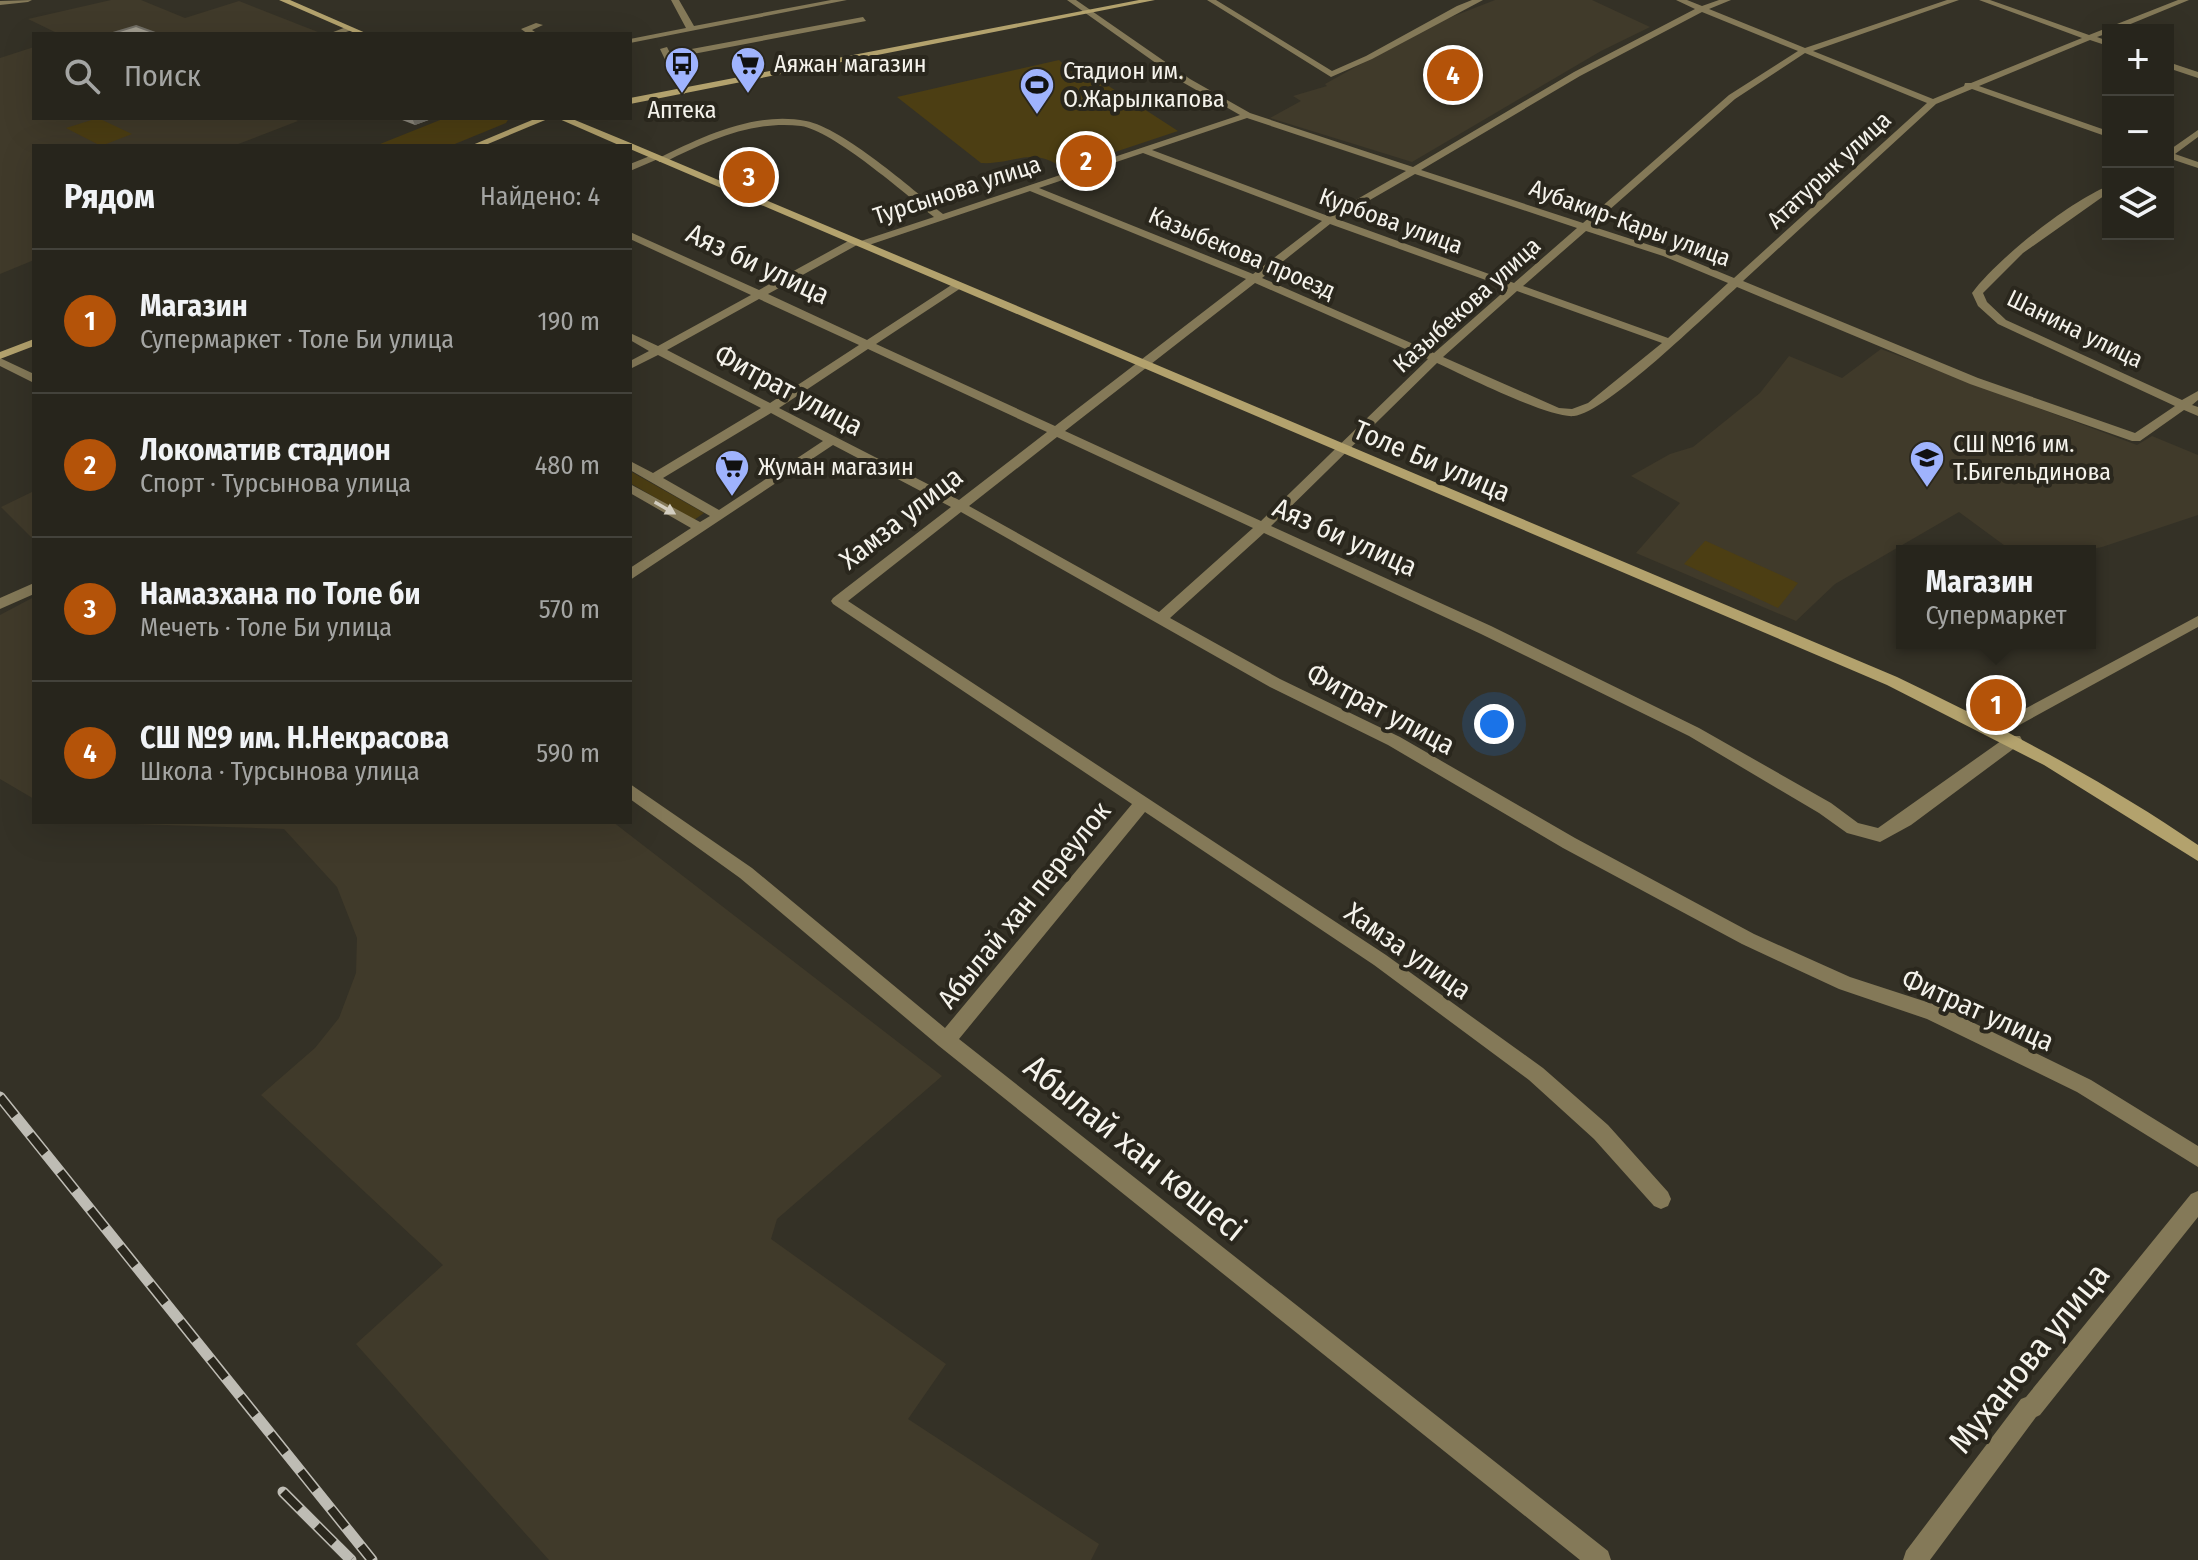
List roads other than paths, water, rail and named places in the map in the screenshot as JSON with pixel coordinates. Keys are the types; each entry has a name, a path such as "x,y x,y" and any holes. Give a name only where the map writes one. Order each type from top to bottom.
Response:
{"street":[{"path":"0,3 28,0"},
{"path":"283,0 359,32"},
{"path":"675,0 691,29"},
{"path":"632,41 843,0"},
{"name":"Аубакир-Кары улица","path":"1071,0 1187,81 1247,115 1586,225 1974,381 2136,438 2185,406"},
{"path":"632,101 1151,0"},
{"path":"1211,0 1331,74 1350,68 1459,7 1479,0"},
{"path":"1680,0 1933,102"},
{"name":"Хамза улица","path":"1661,1199 1601,1132 1536,1074 1380,960 838,601 1143,361 1256,279 1329,220 1577,74 1701,9 1727,0"},
{"name":"Казыбекова улица","path":"1161,618 1261,528 1513,286 1732,97 1803,51 1955,0"},
{"path":"1983,0 2102,42"},
{"name":"Ататурык улица","path":"2123,24 2185,0"},
{"path":"668,56 863,19"},
{"path":"338,32 349,28"},
{"name":"Ататурык улица","path":"1434,359 1556,411 1573,413 1592,406 1670,342 1933,102 2102,32"},
{"path":"658,36 684,91"},
{"path":"2174,67 2198,75"},
{"path":"1968,85 2102,132"},
{"name":"Турсынова улица","path":"632,365 859,242 1033,189 1247,115"},
{"path":"480,144 543,120"},
{"path":"499,144 543,125 547,120"},
{"name":"Толе Би улица","path":"567,120 625,144"},
{"path":"632,167 756,123 775,120 807,123 899,183 941,217"},
{"path":"2174,151 2198,133"},
{"name":"Толе Би улица","path":"632,147 1892,681 1998,730 2198,854"},
{"name":"Курбова улица","path":"1144,150 1670,342"},
{"path":"2174,157 2198,165"},
{"name":"Казыбекова проезд","path":"1033,189 1256,279 1434,359"},
{"name":"Шанина улица","path":"2102,193 2078,207 2031,244 1984,282 1977,293 1982,304 2002,322 2185,406"},
{"name":"Аяз би улица","path":"632,236 1486,630 1694,732 1825,808 1853,828 1880,835 2014,740"},
{"path":"654,478 769,409 957,286"},
{"path":"0,345 32,332"},
{"name":"Фитрат улица","path":"632,337 960,506 1275,683 1394,741 1569,843 1748,939 1845,983 1932,1012 2084,1086 2198,1157"},
{"path":"0,359 32,343"},
{"path":"0,359 32,378"},
{"path":"2198,395 2185,406 2198,412"},
{"path":"632,574 831,441"},
{"path":"632,466 718,515"},
{"path":"632,489 699,527"},
{"path":"0,604 32,589"},
{"path":"1998,730 2198,621"},
{"name":"Абылай хан көшесі","path":"632,791 746,873 946,1040 1599,1560"},
{"name":"Абылай хан переулок","path":"946,1040 1142,804"},
{"name":"Муханова улица","path":"1915,1560 2029,1407 2198,1201"}],"railway":[{"path":"0,1097 372,1560"},
{"path":"283,1492 351,1560"}],"place":[{"name":"СШ №9 им. Н.Некрасова","path":"1453,75"},
{"name":"Аптека","path":"682,95"},
{"name":"Аяжан магазин","path":"748,95"},
{"name":"Стадион им. О.Жарылкапова","path":"1037,116"},
{"name":"Локоматив стадион","path":"1086,161"},
{"name":"Намазхана по Толе би","path":"749,177"},
{"name":"СШ №16 им. Т.Бигельдинова","path":"1927,489"},
{"name":"Жуман магазин","path":"732,498"},
{"name":"Магазин","path":"1996,705"}]}
